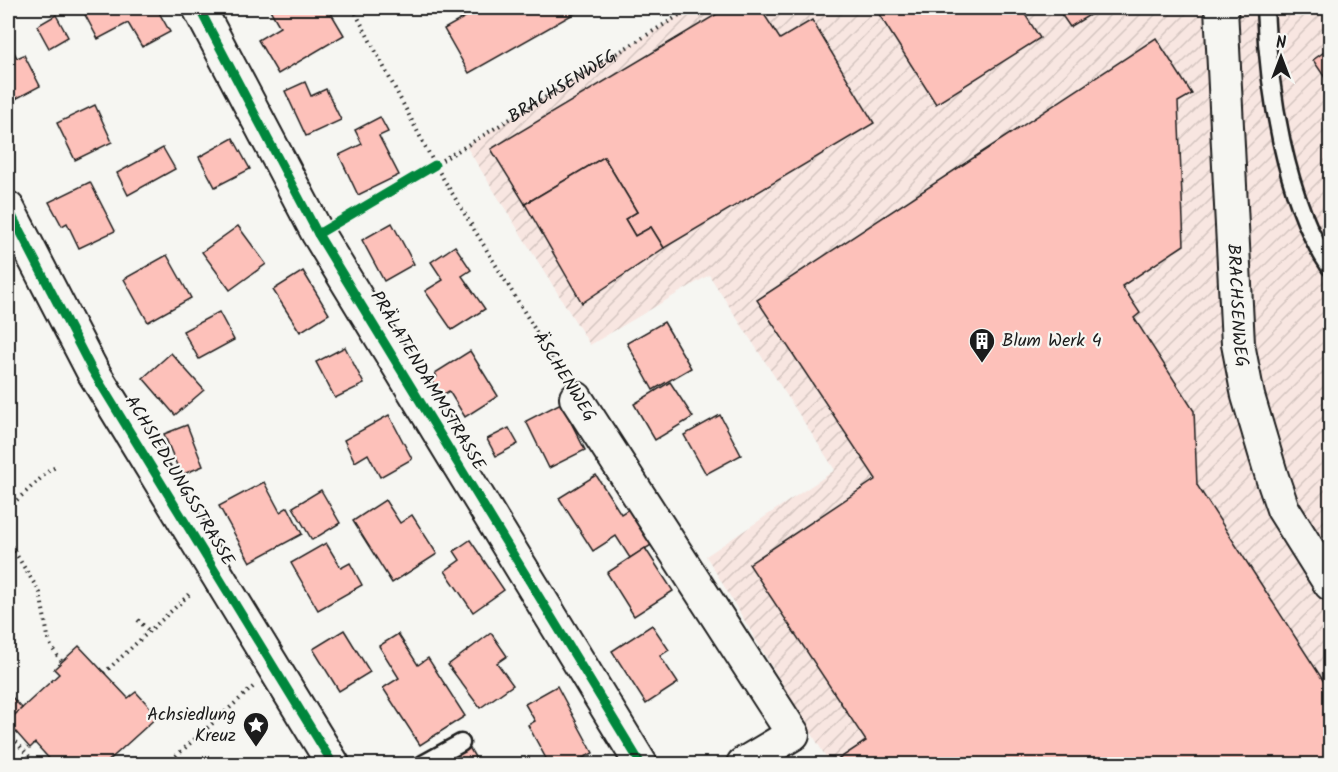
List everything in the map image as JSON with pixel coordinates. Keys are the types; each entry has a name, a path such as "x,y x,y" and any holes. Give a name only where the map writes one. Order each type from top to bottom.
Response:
{"street":[{"name":"PRÄLATENDAMMSTRASSE","path":"199,8 318,234 641,765"},
{"name":"BRACHSENWEG","path":"1221,8 1234,288 1240,355 1254,416 1283,509 1330,584"},
{"name":"ACHSIEDLUNGSSTRASSE","path":"8,208 92,370 333,765"},
{"name":"ÄSCHENWEG","path":"576,398 793,734 743,765"}],"lane":[{"path":"1265,8 1278,125 1297,199 1330,267"},
{"path":"423,765 460,742"}],"path":[{"path":"8,508 50,470 58,466"},
{"path":"8,541 40,593 50,642 62,662"},
{"path":"105,673 214,571"},
{"path":"138,620 150,632"},
{"path":"167,765 274,668"},
{"path":"8,733 36,765"},
{"path":"21,748 26,744"}],"shaded area":[{"path":"691,8 1330,8 1330,764 830,764 706,556 835,470 709,275 590,345 466,146"}],"building":[{"path":"89,8 159,8 157,9 170,32 142,47 128,23 98,39 83,11"},
{"path":"269,8 328,8 344,35 278,74 258,40 280,27"},
{"path":"481,8 584,8 469,73 444,29"},
{"path":"727,8 760,8 780,39 812,20 874,123 664,248 651,227 635,236 625,219 637,212 604,157 525,204 491,149"},
{"path":"875,8 1021,8 1040,38 936,104"},
{"path":"1052,8 1101,8 1070,27 1059,11 1055,13"},
{"path":"56,15 68,37 49,48 37,26"},
{"name":"Blum Werk 4","path":"1156,38 1192,94 1178,102 1184,245 1122,286 1140,313 1134,318 1194,411 1197,485 1330,691 1330,723 1328,724 1330,764 831,764 866,741 749,564 876,479 757,300"},
{"path":"10,44 17,58 24,55 40,86 8,103 8,46"},
{"path":"1330,48 1330,85 1313,60"},
{"path":"305,82 311,96 326,89 341,120 306,136 285,91"},
{"path":"95,105 112,142 75,160 57,123"},
{"path":"380,117 388,132 379,136 399,175 358,195 339,155 362,144 355,130"},
{"path":"233,138 250,169 215,187 199,157"},
{"path":"163,148 175,169 128,195 117,173"},
{"path":"604,157 637,212 625,219 635,236 651,227 664,248 582,303 525,204"},
{"path":"90,182 115,231 79,248 67,223 62,226 49,202"},
{"path":"392,223 414,264 384,281 362,240"},
{"path":"238,226 266,264 230,290 202,252"},
{"path":"455,246 471,270 462,276 485,309 452,330 425,291 443,280 431,262"},
{"path":"167,255 191,298 148,322 124,279"},
{"path":"303,271 329,314 300,332 273,290"},
{"path":"219,312 234,340 199,359 183,331"},
{"path":"664,322 691,368 653,390 627,343"},
{"path":"345,347 364,384 335,398 316,362"},
{"path":"470,351 498,396 465,417 449,391 441,396 431,380 437,377 435,373"},
{"path":"171,353 204,390 175,415 143,378"},
{"path":"670,382 693,417 655,440 634,404"},
{"path":"561,403 585,450 549,468 526,421"},
{"path":"389,415 412,459 380,477 368,454 355,462 344,440"},
{"path":"720,415 741,455 706,474 684,435"},
{"path":"187,425 203,466 181,475 164,434"},
{"path":"509,428 518,444 496,456 487,439"},
{"path":"596,475 621,514 635,505 658,541 630,558 616,536 593,551 559,498"},
{"path":"264,482 280,512 288,507 302,534 250,562 219,506"},
{"path":"321,490 340,523 312,540 293,507"},
{"path":"385,500 400,523 412,515 437,554 392,583 353,521"},
{"path":"470,540 504,590 473,612 445,571 460,560 454,551"},
{"path":"326,543 341,568 350,563 362,585 318,610 291,563"},
{"path":"645,548 673,591 634,616 607,573"},
{"path":"652,625 669,650 660,656 678,683 646,704 612,651"},
{"path":"344,630 370,672 339,691 313,649"},
{"path":"491,633 507,656 497,663 513,685 480,708 448,665"},
{"path":"398,634 418,665 428,658 465,716 420,745 383,688 399,678 379,646"},
{"path":"79,646 128,698 136,692 158,716 105,764 54,764 35,743 30,748 8,723 59,674 54,669"},
{"path":"557,686 593,753 571,764 549,764 528,725 535,721 525,704"},
{"path":"8,693 22,708 8,721"},
{"path":"469,747 479,764 439,764"}],"cycle path":[{"path":"199,8 318,234 641,764"},
{"path":"318,234 435,165"},
{"path":"8,208 92,370 333,764"}],"place":[{"name":"Blum Werk 4","path":"982,364"},
{"name":"Achsiedlung Kreuz","path":"256,748"}]}
